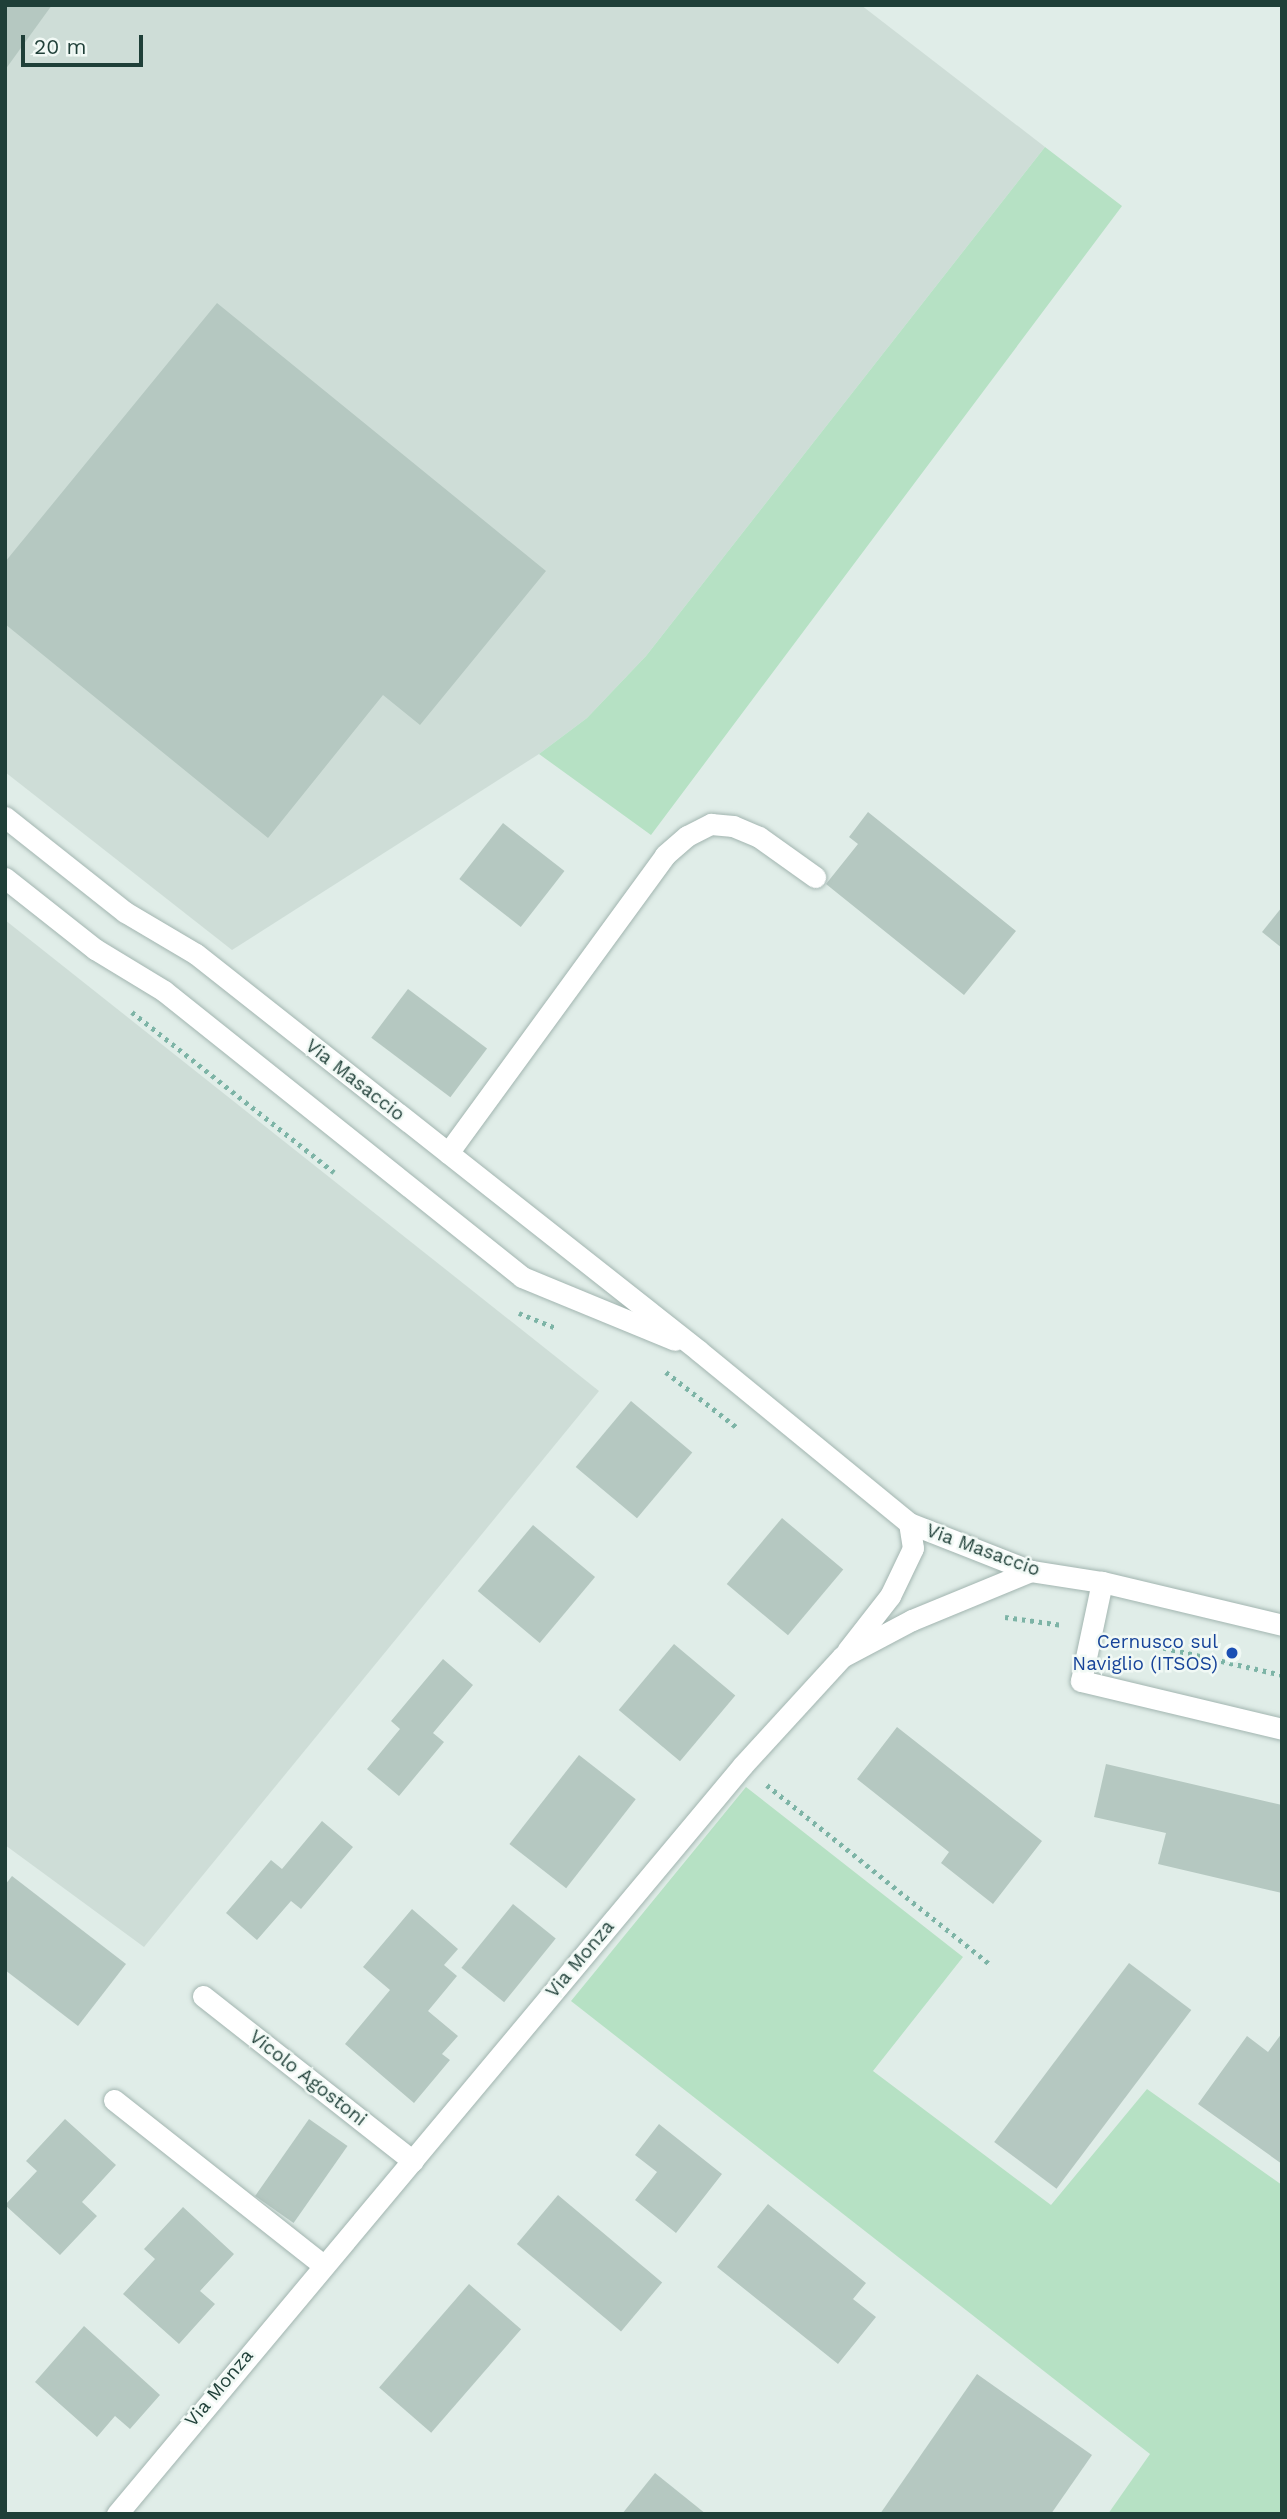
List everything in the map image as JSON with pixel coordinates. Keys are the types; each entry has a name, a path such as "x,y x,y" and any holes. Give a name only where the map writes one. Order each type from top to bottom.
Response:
{"street":[{"name":"Via Masaccio","path":"5,817 125,912 196,954 699,1351 909,1523 1031,1571 1102,1582 1282,1625"},
{"path":"448,1153 665,855 687,836 711,824 733,826 759,837 815,877"},
{"name":"Via Masaccio","path":"5,878 95,950 164,991 522,1277 699,1351"},
{"name":"Via Monza","path":"117,2514 743,1765 842,1657 890,1596 913,1548 909,1523"},
{"name":"Via Monza","path":"842,1657 912,1620 1031,1571"},
{"path":"1102,1582 1081,1681 1282,1729"},
{"name":"Vicolo Agostoni","path":"203,1996 413,2161"},
{"path":"114,2100 323,2265"}],"path":[{"path":"743,1765 990,1964"}],"shaded area":[{"path":"5,5 861,5 1045,147 646,656 587,718 539,754 232,950 5,772"},
{"path":"5,920 599,1391 144,1947 5,1845"}],"green space":[{"path":"1045,147 1122,206 651,835 539,754 587,718 646,656"},
{"path":"746,1787 963,1957 873,2071 1051,2205 1147,2089 1282,2185 1282,2514 1108,2514 1150,2454 571,2001"}],"building":[{"path":"5,5 52,5 5,70"},
{"path":"217,303 546,571 420,725 383,695 268,838 5,624 5,562"},
{"path":"868,812 1016,931 964,995 826,884 858,844 849,837"},
{"path":"503,823 564,871 521,927 459,879"},
{"path":"1282,907 1282,948 1262,932"},
{"path":"408,989 487,1049 450,1097 371,1038"},
{"path":"631,1401 692,1452 637,1518 576,1467"},
{"path":"782,1518 843,1569 788,1635 727,1584"},
{"path":"533,1525 595,1577 540,1643 478,1591"},
{"path":"674,1644 735,1695 680,1761 619,1710"},
{"path":"443,1659 473,1685 433,1733 444,1742 399,1796 367,1769 400,1729 391,1721"},
{"path":"897,1727 1042,1841 993,1904 941,1863 949,1852 857,1779"},
{"path":"579,1755 636,1799 566,1888 509,1844"},
{"path":"1106,1764 1282,1805 1282,1893 1158,1864 1166,1833 1094,1817"},
{"path":"322,1821 353,1847 301,1909 291,1901 257,1940 226,1913 271,1860 282,1869"},
{"path":"12,1876 126,1964 78,2026 5,1970 5,1885"},
{"path":"513,1904 556,1939 504,2002 461,1968"},
{"path":"412,1909 458,1949 444,1965 457,1976 428,2011 458,2036 442,2054 450,2060 414,2103 345,2044 390,1990 363,1967"},
{"path":"1129,1963 1191,2010 1056,2189 994,2142"},
{"path":"1282,2033 1282,2164 1198,2104 1247,2036 1268,2052"},
{"path":"65,2119 116,2165 82,2202 97,2216 60,2255 5,2205 37,2171 26,2161"},
{"path":"309,2119 348,2146 294,2223 255,2196"},
{"path":"659,2124 722,2174 676,2233 635,2200 657,2172 635,2155"},
{"path":"558,2195 662,2282 621,2331 517,2244"},
{"path":"768,2204 866,2283 853,2299 876,2317 838,2364 717,2267"},
{"path":"183,2207 234,2254 200,2291 215,2304 179,2344 123,2294 155,2259 144,2249"},
{"path":"469,2284 521,2329 431,2433 379,2387"},
{"path":"84,2326 160,2395 130,2429 115,2416 97,2437 35,2382"},
{"path":"977,2374 1092,2455 1051,2514 880,2514"},
{"path":"655,2473 706,2514 622,2514"}],"place":[{"name":"Cernusco sul Naviglio (ITSOS)","path":"1232,1653"}]}
